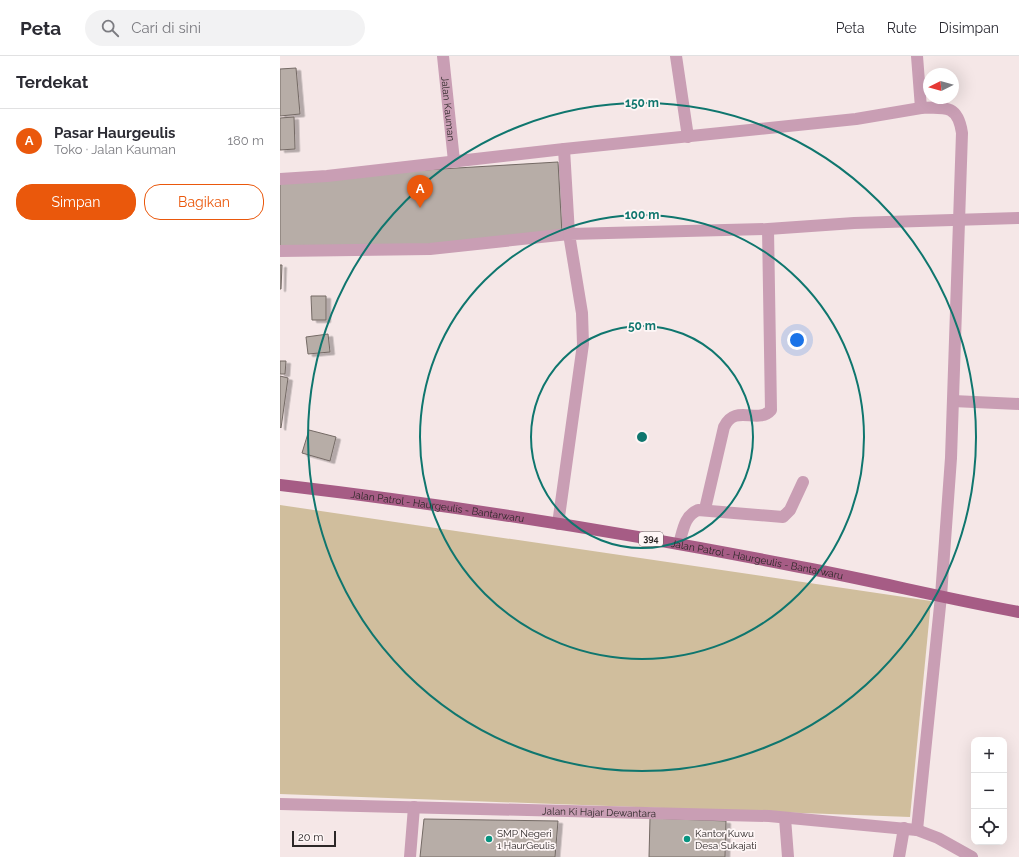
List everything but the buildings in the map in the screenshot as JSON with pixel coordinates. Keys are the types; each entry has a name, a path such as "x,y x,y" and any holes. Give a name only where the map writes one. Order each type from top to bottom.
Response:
{"main road":[{"name":"Jalan Patrol - Haurgeulis - Bantarwaru","path":"280,486 558,524 679,544 941,596 1015,609"}],"street":[{"name":"Jalan Kauman","path":"443,56 454,162"},
{"path":"676,56 688,137"},
{"path":"917,56 921,108"},
{"path":"280,179 327,176 564,149 856,119 921,108 942,107 950,109 956,113 962,133 951,458 941,596 917,830"},
{"path":"558,524 583,344 582,313 569,234 564,149"},
{"path":"280,251 430,249 569,234 768,229 854,223 1019,218"},
{"path":"705,510 724,427 727,421 738,415 764,415 771,410 768,229"},
{"path":"953,401 1019,404"},
{"path":"679,544 687,519 691,513 698,510 783,517 790,510 803,482"},
{"name":"Jalan Ki Hajar Dewantara","path":"280,804 654,813 785,818 917,830 938,838 972,857"},
{"path":"410,857 414,807"},
{"path":"785,818 788,857"},
{"path":"899,857 904,828"}],"shaded area":[{"path":"280,505 931,601 910,817 280,794"}],"place":[{"name":"Pasar Haurgeulis","path":"420,208"},
{"name":"SMP Negeri 1 HaurGeulis","path":"489,839"},
{"name":"Kantor Kuwu Desa Sukajati","path":"687,839"}]}
